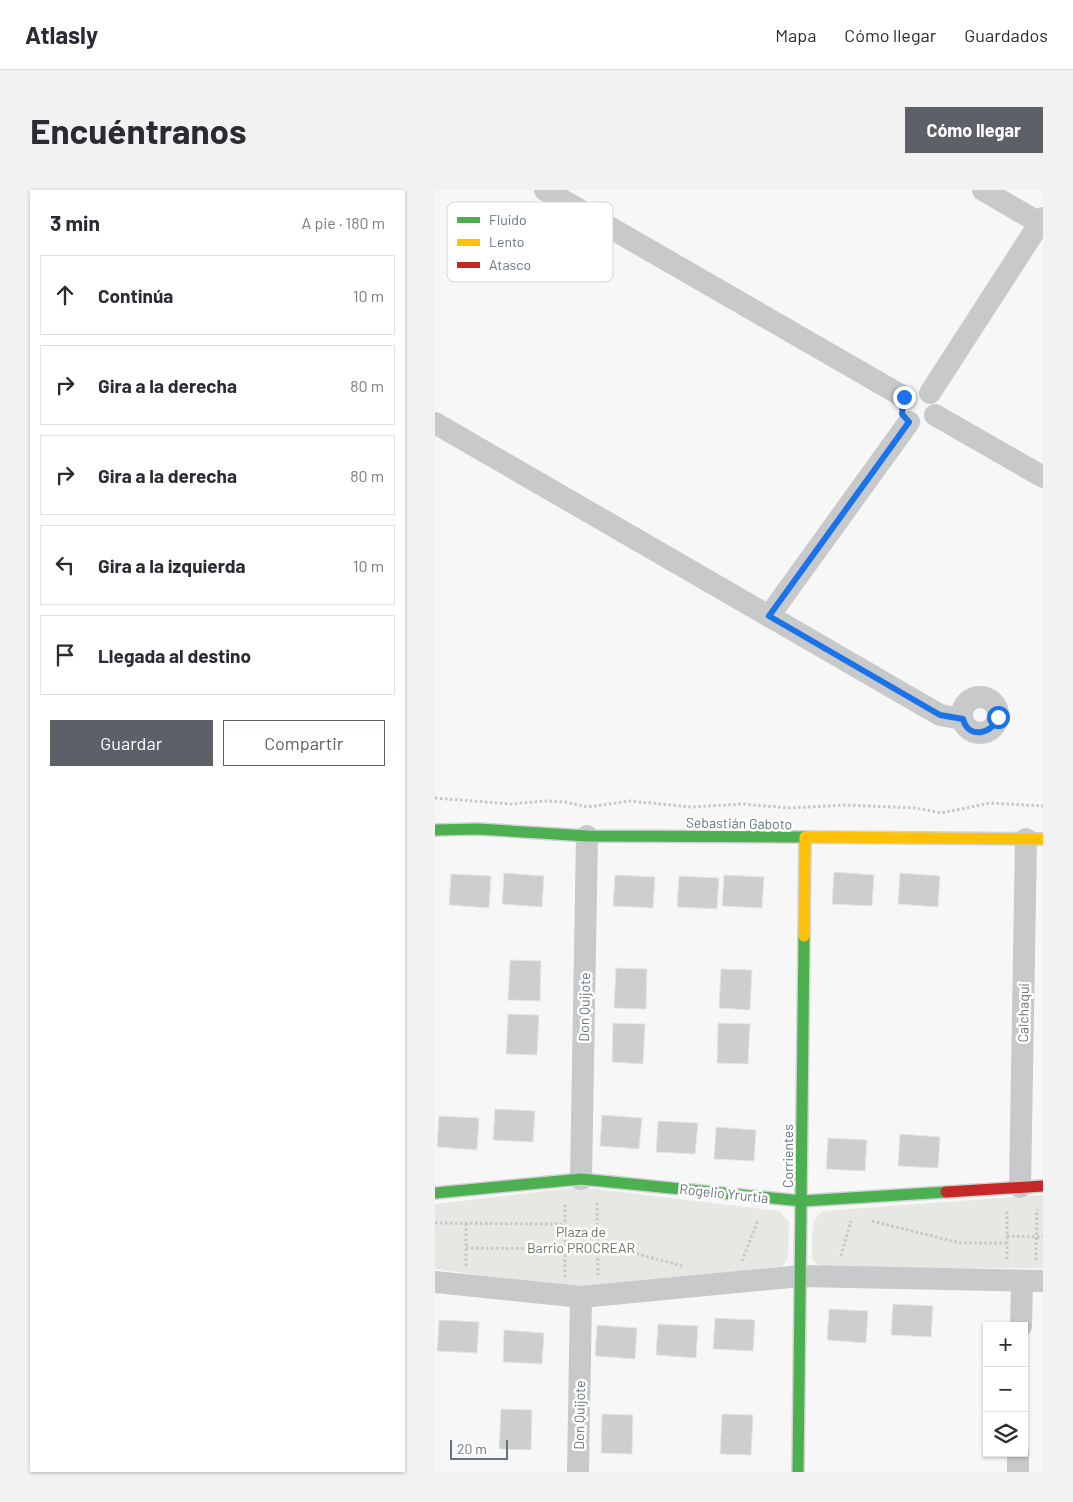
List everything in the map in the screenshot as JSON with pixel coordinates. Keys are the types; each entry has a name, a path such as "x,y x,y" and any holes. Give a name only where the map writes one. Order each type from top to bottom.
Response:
{"street":[{"path":"545,190 566,202"},
{"path":"931,393 1042,222 983,190"},
{"path":"613,229 904,397"},
{"path":"919,389 931,393 937,403 935,415 927,423 921,425 909,422 902,414 904,397 908,393 919,389"},
{"path":"935,415 1043,477"},
{"path":"769,616 909,422"},
{"path":"435,423 940,715 963,719"},
{"name":"Sebastián Gaboto","path":"435,830 477,829 587,836 805,839 1035,839"},
{"name":"Don Quijote","path":"573,1187 587,836"},
{"name":"Corrientes","path":"798,1472 805,839"},
{"name":"Calchaquí","path":"1021,1197 1035,839"},
{"name":"Rogelio Yrurtia","path":"435,1193 573,1187 802,1200 1021,1197 1043,1186"},
{"path":"435,1282 573,1290 801,1276 1027,1274 1021,1322"},
{"name":"Don Quijote","path":"573,1290 579,1472"},
{"path":"1018,1457 1018,1472"}],"path":[{"path":"435,798 511,804 545,801 565,802 588,807 629,801 692,807 742,804 790,808 845,805 916,808 941,812 990,803 1043,806"},
{"path":"573,1187 565,1239 565,1249 573,1290"},
{"path":"597,1194 599,1283"},
{"path":"1021,1197 1007,1236 1007,1243 1027,1274"},
{"path":"1021,1197 1036,1237 1027,1274"},
{"path":"739,1268 761,1214"},
{"path":"839,1264 852,1216"},
{"path":"870,1220 960,1243 1007,1243"},
{"path":"435,1223 566,1224"},
{"path":"466,1224 466,1269"},
{"path":"1007,1236 1043,1237"},
{"path":"565,1239 598,1238"},
{"path":"598,1243 686,1267"},
{"path":"465,1248 565,1249"}],"green space":[{"name":"Plaza de Barrio PROCREAR","path":"580,1187 779,1211 789,1222 788,1259 781,1267 581,1289 435,1269 435,1204"},
{"path":"1043,1195 1043,1268 830,1269 817,1264 812,1259 813,1226 818,1215 823,1211"}],"building":[{"path":"834,872 874,875 872,906 832,904"},
{"path":"504,873 544,876 542,907 502,904"},
{"path":"900,873 940,876 938,907 898,904"},
{"path":"451,874 491,876 489,908 449,905"},
{"path":"615,875 655,877 653,908 613,906"},
{"path":"724,875 764,877 762,908 722,906"},
{"path":"679,876 719,878 717,909 677,907"},
{"path":"510,960 541,961 540,1001 508,1000"},
{"path":"616,968 647,969 646,1009 614,1008"},
{"path":"721,969 752,970 750,1010 719,1008"},
{"path":"508,1014 539,1015 537,1055 506,1054"},
{"path":"613,1023 645,1024 643,1064 612,1062"},
{"path":"718,1023 750,1024 748,1064 717,1063"},
{"path":"495,1109 535,1111 533,1142 493,1140"},
{"path":"602,1115 642,1118 639,1149 600,1146"},
{"path":"439,1116 479,1118 477,1150 437,1147"},
{"path":"658,1121 698,1123 695,1154 656,1152"},
{"path":"716,1127 756,1130 754,1161 714,1159"},
{"path":"900,1134 940,1137 938,1168 898,1166"},
{"path":"828,1138 867,1140 865,1171 826,1169"},
{"path":"893,1304 933,1306 931,1337 891,1335"},
{"path":"829,1309 868,1311 866,1343 827,1340"},
{"path":"715,1318 755,1320 753,1351 713,1349"},
{"path":"439,1320 479,1322 477,1353 437,1351"},
{"path":"658,1324 698,1326 696,1358 656,1355"},
{"path":"597,1325 637,1328 635,1359 595,1356"},
{"path":"504,1330 544,1333 542,1364 503,1362"},
{"path":"501,1409 532,1410 531,1450 499,1449"},
{"path":"602,1414 633,1415 632,1454 601,1453"},
{"path":"722,1414 753,1415 751,1455 720,1454"}],"traffic: fast":[{"path":"435,830 478,829 587,836 805,837"},
{"path":"798,1472 804,936"},
{"path":"435,1193 581,1179 802,1201 946,1192"}],"traffic: slow":[{"path":"805,837 1043,839"},
{"path":"804,936 805,839"}],"traffic: jam":[{"path":"946,1192 1043,1186"}],"route":[{"path":"904,397 901,408 902,414 909,422 769,616 940,715 963,719 963,722 970,730 981,733 987,731 993,728 998,717"}]}
